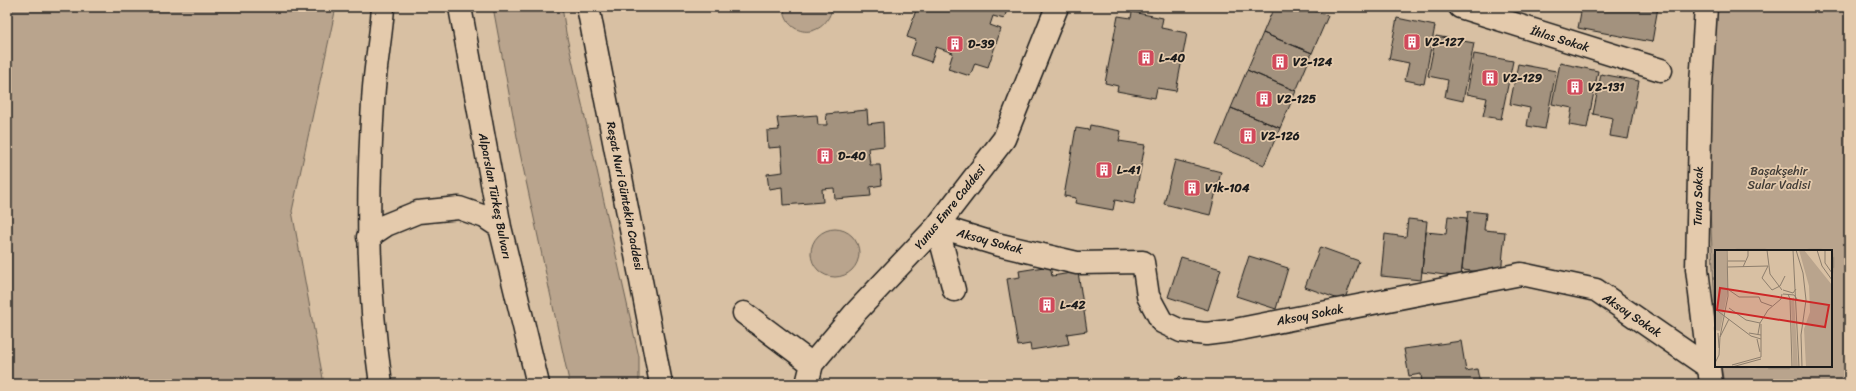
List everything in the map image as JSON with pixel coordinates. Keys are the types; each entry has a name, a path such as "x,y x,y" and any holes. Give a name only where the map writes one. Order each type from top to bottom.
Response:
{"main road":[{"path":"381,384 370,283 368,237 373,102 383,7"},
{"name":"Alparslan Türkeş Bulvarı","path":"460,7 500,227 538,384"},
{"name":"Reşat Nuri Güntekin Caddesi","path":"588,7 661,384"},
{"name":"Yunus Emre Caddesi","path":"809,374 854,314 937,226 1004,139 1057,7"},
{"name":"İhlas Sokak","path":"1460,7 1661,70"},
{"name":"Tuna Sokak","path":"1706,7 1701,84 1697,269 1709,375"},
{"path":"368,237 386,225 418,212 459,208 485,217 500,227"},
{"path":"937,226 954,290"},
{"name":"Aksoy Sokak","path":"937,226 996,244 1077,263 1143,262 1148,296 1162,322 1181,331 1206,334 1230,331 1521,274 1596,290 1709,375"},
{"path":"744,313 809,374"}],"green space":[{"path":"7,7 336,7 292,211 324,384 7,384"},
{"path":"493,7 562,7 566,33 639,357 639,384 571,384 569,381 520,153"},
{"path":"784,7 832,7 832,9 827,20 821,27 813,31 805,31 797,29 790,24 786,17"},
{"name":"Başakşehir Sular Vadisi","path":"1716,7 1849,7 1849,384 1724,384 1721,367 1832,367 1832,250 1715,250 1715,306 1708,173"},
{"path":"835,229 844,231 852,236 857,244 859,253 857,262 852,270 844,275 835,277 826,275 818,270 813,262 811,253 813,244 818,236 826,231"}],"building":[{"name":"D-39","path":"917,7 1008,7 1004,19 993,16 990,25 1001,29 988,67 975,63 970,76 948,69 953,53 936,47 931,62 911,55 916,40 907,37"},
{"path":"1274,7 1306,7 1328,16 1312,53 1263,33"},
{"path":"1582,7 1658,7 1652,42 1578,28"},
{"name":"L-40","path":"1132,12 1163,18 1161,28 1187,33 1176,91 1157,88 1155,98 1117,91 1118,86 1105,83 1118,16 1131,18"},
{"name":"V2-127","path":"1397,18 1435,26 1424,84 1405,80 1409,63 1389,59"},
{"name":"V2-124","path":"1263,33 1312,53 1296,91 1247,70"},
{"path":"1436,36 1474,43 1463,101 1445,97 1448,80 1428,76"},
{"name":"V2-129","path":"1474,54 1513,61 1501,119 1483,116 1487,98 1467,94"},
{"name":"V2-131","path":"1560,63 1598,71 1587,128 1569,125 1572,108 1552,104"},
{"path":"1518,64 1556,71 1545,129 1527,126 1530,108 1510,104"},
{"name":"V2-125","path":"1247,70 1296,91 1280,128 1231,108"},
{"path":"1601,74 1639,81 1628,139 1610,136 1613,118 1593,114"},
{"name":"V2-126","path":"1231,108 1280,128 1264,165 1216,145"},
{"name":"D-40","path":"867,110 868,124 883,122 884,146 868,148 870,165 880,165 882,185 870,187 871,196 835,199 834,188 822,189 823,202 783,205 782,187 769,189 767,174 783,172 781,147 768,148 767,131 779,130 777,118 817,115 818,125 827,125 826,114"},
{"name":"L-41","path":"1090,125 1121,131 1119,141 1145,145 1134,204 1115,200 1113,210 1075,203 1076,198 1064,196 1076,128 1089,130"},
{"name":"V1k-104","path":"1175,160 1221,172 1210,215 1164,204"},
{"path":"1468,211 1486,213 1484,230 1505,232 1501,274 1462,270"},
{"path":"1448,216 1467,218 1461,277 1422,272 1426,232 1446,234"},
{"path":"1408,219 1427,221 1421,280 1381,276 1385,234 1406,237"},
{"path":"1320,247 1359,261 1344,301 1305,287"},
{"path":"1249,256 1288,268 1276,309 1236,296"},
{"path":"1181,257 1221,269 1208,310 1168,297"},
{"name":"L-42","path":"1050,266 1052,276 1078,272 1087,331 1067,334 1069,344 1031,350 1030,344 1018,346 1007,279 1020,277 1019,271"},
{"path":"1461,341 1466,371 1477,369 1480,384 1422,384 1421,374 1409,376 1404,349"},
{"path":"1180,376 1187,384 1172,384"}],"place":[{"name":"V2-127","path":"1412,42"},
{"name":"D-39","path":"955,44"},
{"name":"L-40","path":"1146,58"},
{"name":"V2-124","path":"1280,62"},
{"name":"V2-129","path":"1490,78"},
{"name":"V2-131","path":"1575,87"},
{"name":"V2-125","path":"1264,99"},
{"name":"V2-126","path":"1248,136"},
{"name":"D-40","path":"825,156"},
{"name":"L-41","path":"1104,170"},
{"name":"V1k-104","path":"1192,188"},
{"name":"L-42","path":"1047,305"}]}
